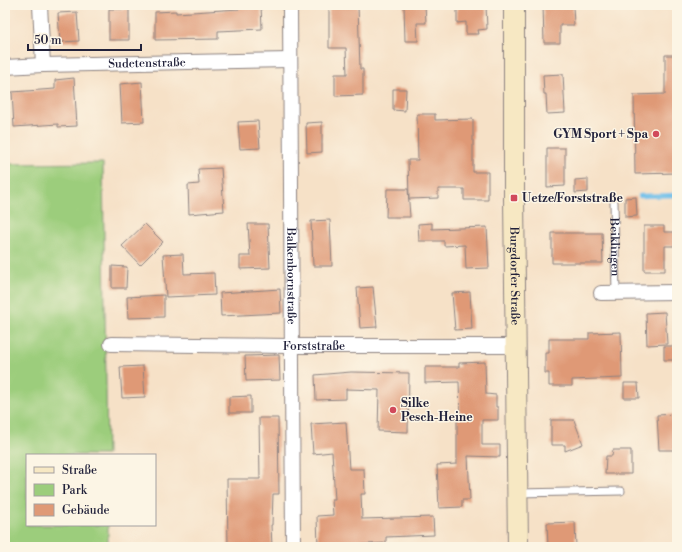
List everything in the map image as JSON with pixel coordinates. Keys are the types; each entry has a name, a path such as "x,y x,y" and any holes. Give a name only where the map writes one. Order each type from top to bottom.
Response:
{"main road":[{"name":"Burgdorfer Straße","path":"514,5 514,198 518,547"}],"street":[{"path":"40,5 43,65"},
{"name":"Balkenbornstraße","path":"290,5 293,547"},
{"name":"Sudetenstraße","path":"5,67 290,60"},
{"name":"Beiklingen","path":"601,293 677,292"},
{"name":"Forststraße","path":"111,344 516,346"}],"lane":[{"name":"Beiklingen","path":"614,202 616,293"},
{"path":"518,493 621,491"}],"green space":[{"path":"103,163 107,454 26,454 26,526 108,526 108,547 5,547 5,164"}],"building":[{"path":"261,5 262,29 218,31 218,39 155,40 155,12 176,11 176,13 239,9 239,6"},
{"path":"329,5 358,5 360,69 363,69 363,95 335,96 335,74 347,74 346,48 329,48"},
{"path":"404,5 425,5 426,23 417,23 418,41 405,41"},
{"path":"457,5 486,5 487,29 478,30 479,34 466,34 466,22 457,23"},
{"path":"543,5 573,5 574,25 560,25 560,43 544,43"},
{"path":"109,9 129,9 129,40 109,40"},
{"path":"77,12 79,41 60,42 58,13"},
{"name":"GYM Sport + Spa","path":"665,55 677,55 677,173 635,174 634,95 665,94"},
{"path":"563,74 565,113 547,114 543,75"},
{"path":"74,78 77,126 58,127 58,124 14,127 12,92 55,89 55,80"},
{"path":"142,82 144,122 122,123 120,84"},
{"path":"393,89 406,89 405,111 393,110"},
{"path":"417,114 435,114 435,120 473,119 473,172 488,172 488,200 464,200 464,189 438,189 438,198 409,199 408,160 418,160"},
{"path":"258,121 260,148 240,149 238,122"},
{"path":"322,122 322,152 307,153 306,123"},
{"path":"547,148 565,148 565,186 547,187"},
{"path":"221,168 224,211 189,214 188,185 199,184 198,169"},
{"path":"588,179 588,192 575,193 575,180"},
{"path":"387,189 408,189 410,217 386,217"},
{"path":"636,197 637,216 625,217 625,198"},
{"path":"330,220 332,266 313,266 311,221"},
{"path":"432,223 432,229 487,227 489,268 466,269 465,245 444,246 444,241 419,241 418,224"},
{"path":"145,224 163,242 140,265 122,246"},
{"path":"248,224 268,224 270,268 240,269 240,256 250,256"},
{"path":"644,226 664,226 664,232 677,232 677,246 665,246 665,271 644,271"},
{"path":"552,233 602,233 603,263 552,263"},
{"path":"183,254 184,274 214,273 215,295 166,297 163,255"},
{"path":"112,266 127,267 126,288 112,288"},
{"path":"373,287 377,327 360,328 357,288"},
{"path":"280,289 281,313 221,316 220,293"},
{"path":"470,292 472,329 455,330 452,293"},
{"path":"164,295 164,317 128,318 127,297"},
{"path":"665,312 667,344 647,345 646,313"},
{"path":"621,332 622,378 572,380 572,386 549,386 549,373 545,373 545,353 549,353 549,339 589,339 589,333"},
{"path":"664,346 677,346 677,360 664,360"},
{"path":"279,355 280,380 246,381 245,356"},
{"path":"485,362 486,394 496,395 498,420 482,420 482,445 500,445 500,457 468,456 470,500 462,500 462,507 439,508 437,465 457,464 457,415 460,415 459,382 425,383 425,367 459,367 459,363"},
{"path":"143,366 145,397 122,398 120,367"},
{"name":"Silke Pesch-Heine","path":"351,372 409,373 408,432 378,431 379,390 346,389 346,399 316,400 315,375"},
{"path":"624,383 638,383 639,398 624,398"},
{"path":"251,396 251,413 229,413 229,397"},
{"path":"677,414 677,450 659,450 657,415"},
{"path":"259,418 278,418 279,494 273,494 271,525 272,547 228,547 227,479 260,479"},
{"path":"551,420 574,420 583,444 565,451 565,445 551,445"},
{"path":"346,422 349,469 364,469 365,494 361,494 362,519 433,517 434,535 386,537 386,543 351,545 351,547 318,547 317,516 333,515 332,500 335,500 332,452 313,454 311,424"},
{"path":"613,450 631,450 631,474 605,474 606,456 612,456"},
{"path":"575,522 576,547 548,547 547,523"}],"waterway":[{"path":"640,196 677,195"}],"place":[{"name":"GYM Sport + Spa","path":"656,134"},
{"name":"Uetze/Forststraße","path":"514,198"},
{"name":"Silke Pesch-Heine","path":"393,410"}]}
